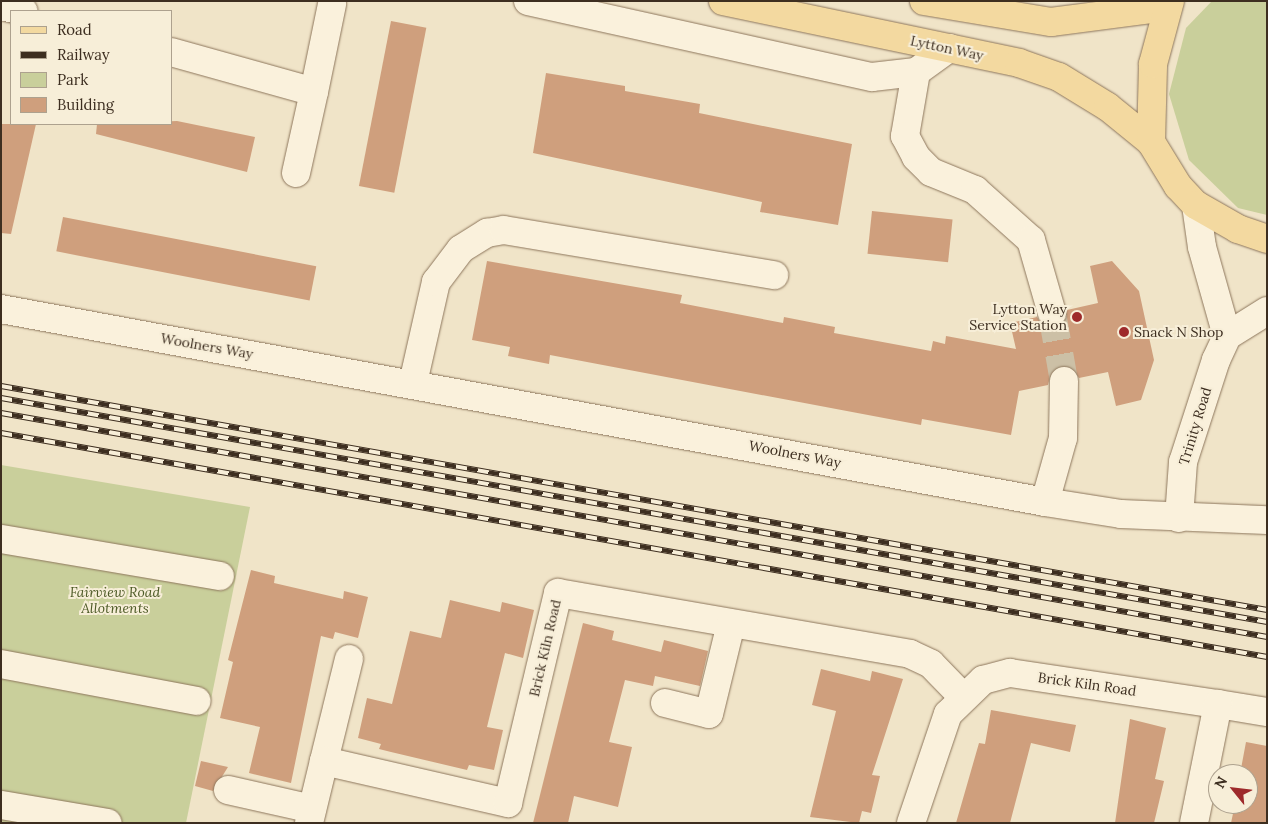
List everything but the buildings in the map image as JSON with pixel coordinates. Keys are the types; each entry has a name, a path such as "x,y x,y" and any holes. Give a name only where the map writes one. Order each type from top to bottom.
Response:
{"main road":[{"name":"Lytton Way","path":"723,1 949,48 1060,77 1151,142 1178,186 1196,205 1238,229 1267,239"},
{"path":"924,1 1051,22 1168,4 1153,64 1151,142"}],"street":[{"path":"528,1 872,77 916,72 949,48"},
{"path":"296,172 332,4"},
{"path":"1,6 19,10"},
{"path":"172,52 314,92"},
{"path":"916,72 905,136 916,157 931,172 974,190 1031,240 1052,313"},
{"path":"1196,205 1202,247 1227,336 1267,311"},
{"path":"413,383 436,282 461,250 486,233 504,230 774,275"},
{"name":"Woolners Way","path":"1,309 413,383 1045,502 1179,518 1267,520"},
{"name":"Trinity Road","path":"1179,518 1183,462 1227,336"},
{"path":"1045,502 1063,438 1064,381"},
{"path":"1,539 220,576"},
{"name":"Brick Kiln Road","path":"324,761 506,813 558,593 910,654 931,664 962,696"},
{"path":"665,703 709,714 731,624"},
{"path":"228,790 310,816 348,659"},
{"path":"1,664 197,701"},
{"name":"Brick Kiln Road","path":"911,823 939,732 962,696 983,680 1010,673 1267,712"},
{"path":"1194,823 1218,704"},
{"path":"1,804 107,823"}],"green space":[{"path":"1212,1 1267,1 1267,215 1238,208 1189,160 1169,94 1186,28"},
{"name":"Fairview Road Allotments","path":"1,465 250,507 186,823 1,823"}],"tunnel":[{"path":"1052,313 1064,381"}],"railway":[{"path":"1,386 1267,610"},
{"path":"1,398 1267,622"},
{"path":"1,413 1267,637"},
{"path":"1,433 1267,657"}],"place":[{"name":"Lytton Way Service Station","path":"1077,317"},
{"name":"Snack N Shop","path":"1124,332"}]}
